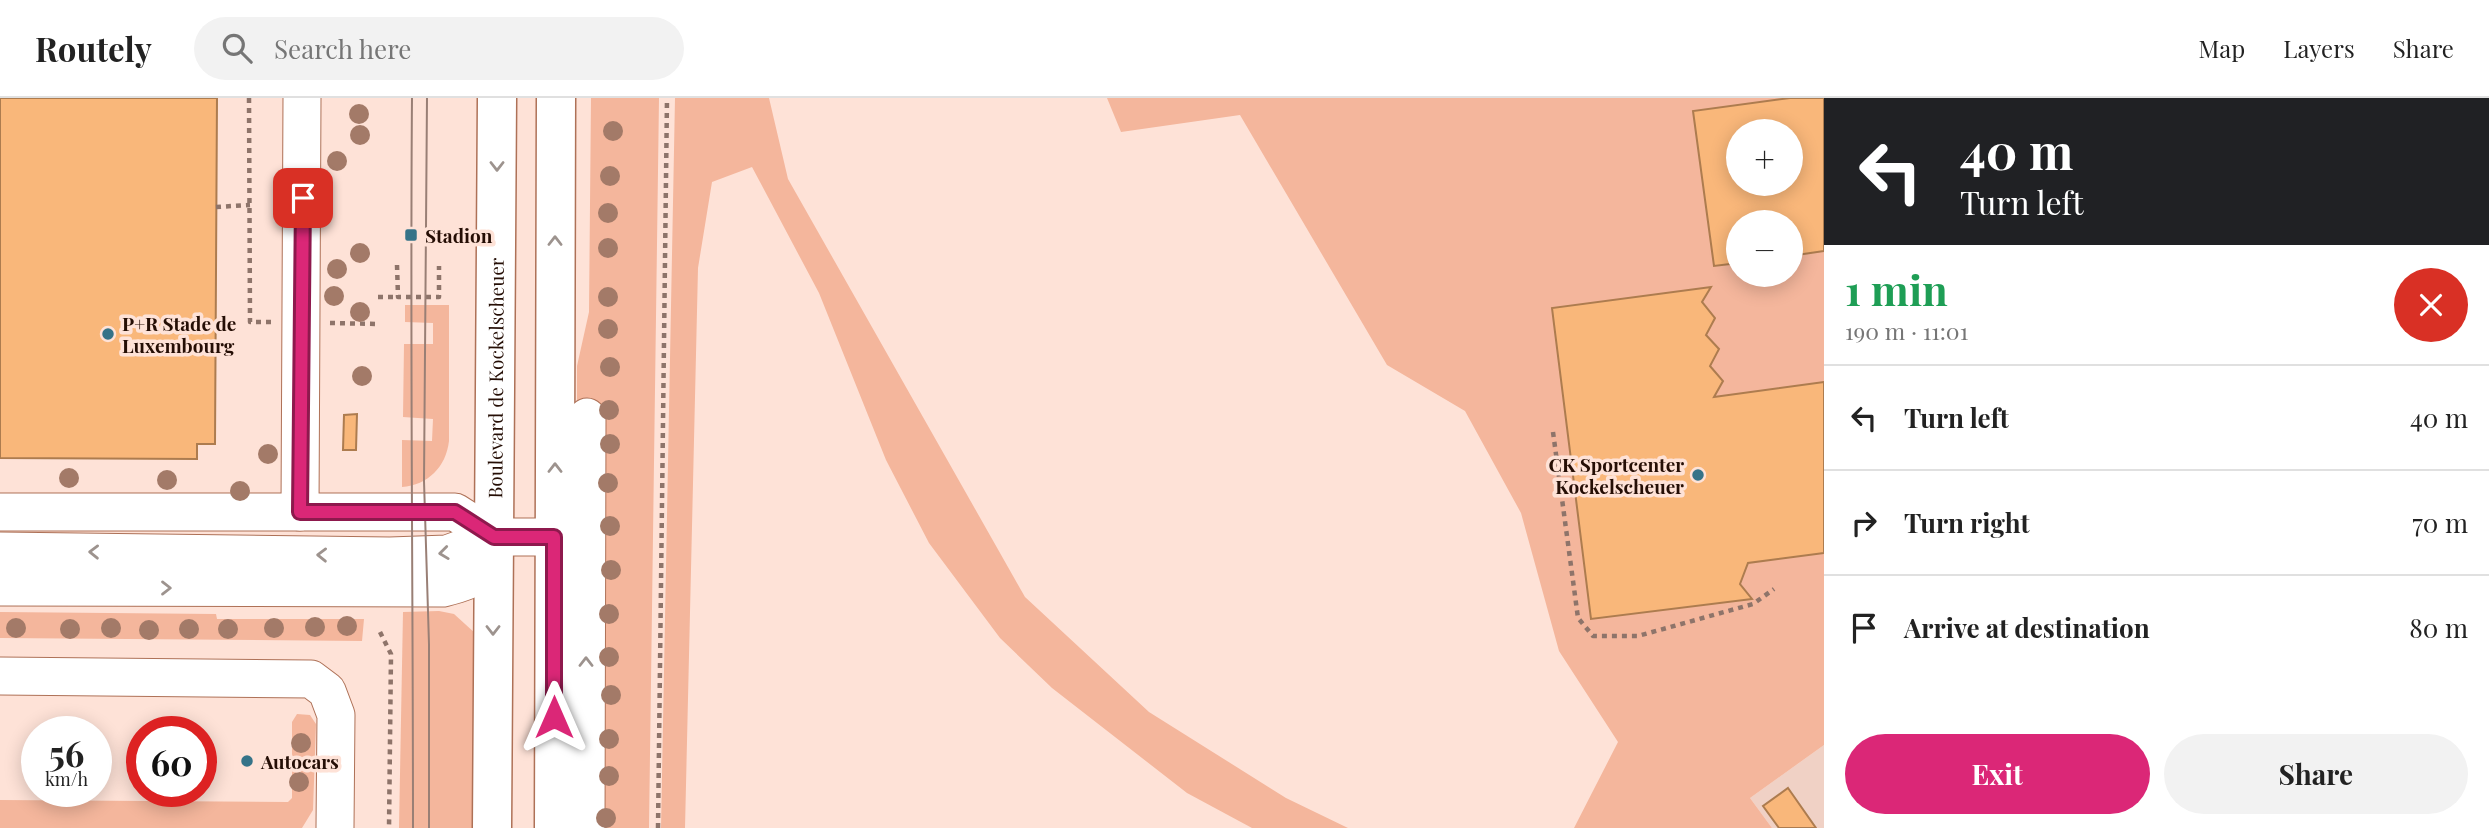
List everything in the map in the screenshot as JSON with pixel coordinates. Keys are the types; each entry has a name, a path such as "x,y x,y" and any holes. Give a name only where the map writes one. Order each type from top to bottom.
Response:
{"main road":[{"name":"Boulevard de Kockelscheuer","path":"492,828 497,98"},
{"path":"554,828 556,98"}],"lane":[{"path":"300,512 302,98"},
{"path":"586,828 587,417"},
{"path":"0,512 455,512 494,537"},
{"path":"0,587 443,588 478,577 486,567 494,537"},
{"path":"0,551 390,556 447,554 494,537 554,537"},
{"path":"0,677 311,679 327,691 336,715 329,822"}],"path":[{"path":"658,828 667,98"},
{"path":"216,206 250,205"},
{"path":"397,265 398,297"},
{"path":"378,297 439,297 439,266"},
{"path":"1553,432 1578,618 1593,636 1638,636 1753,604 1774,589"},
{"path":"380,632 391,654 389,828"}],"shaded area":[{"path":"591,98 659,98 649,828 590,828 577,366 589,312"},
{"path":"675,98 769,98 788,179 1025,597 1149,712 1286,798 1348,828 1252,828 1187,793 1052,688 1000,638 929,543 886,460 819,293 752,167 712,182 698,268 685,828 661,828"},
{"path":"1107,98 1824,98 1824,745 1750,798 1772,828 1574,828 1618,742 1559,651 1521,513 1465,411 1387,365 1240,115 1121,132"},
{"path":"405,305 449,305 449,441 444,459 434,473 420,483 402,487 402,440 432,441 433,419 403,417 404,344 433,344 433,323 405,322"},
{"path":"439,611 454,614 476,634 482,828 399,828 403,612"},
{"path":"0,612 216,614 217,619 364,619 362,641 0,638"},
{"path":"297,714 310,715 316,724 313,810 302,828 0,828 0,800 21,800 21,807 112,807 112,801 126,801 126,807 217,807 217,802 288,802 292,798 292,722"},
{"path":"1824,745 1824,828 1772,828 1750,798"}],"building":[{"name":"P+R Stade de Luxembourg","path":"0,98 217,98 215,444 197,444 197,459 0,458"},
{"path":"1790,98 1824,98 1824,251 1803,254 1803,210 1726,210 1726,264 1714,266 1693,111"},
{"name":"CK Sportcenter Kockelscheuer","path":"1711,287 1702,302 1715,318 1706,335 1719,349 1710,366 1723,381 1714,397 1824,382 1824,553 1748,563 1740,584 1752,599 1591,619 1552,308"},
{"path":"357,414 356,450 343,450 344,415"},
{"path":"1788,788 1816,828 1779,828 1763,806"}],"tram line":[{"path":"412,98 413,828"},
{"path":"427,98 424,481 429,644 429,828"}],"place":[{"name":"Stadion","path":"411,235"},
{"name":"P+R Stade de Luxembourg","path":"108,334"},
{"name":"CK Sportcenter Kockelscheuer","path":"1698,475"},
{"name":"Autocars","path":"247,761"}],"route":[{"path":"303,198 300,512 455,512 494,537 554,537 554,717"}]}
